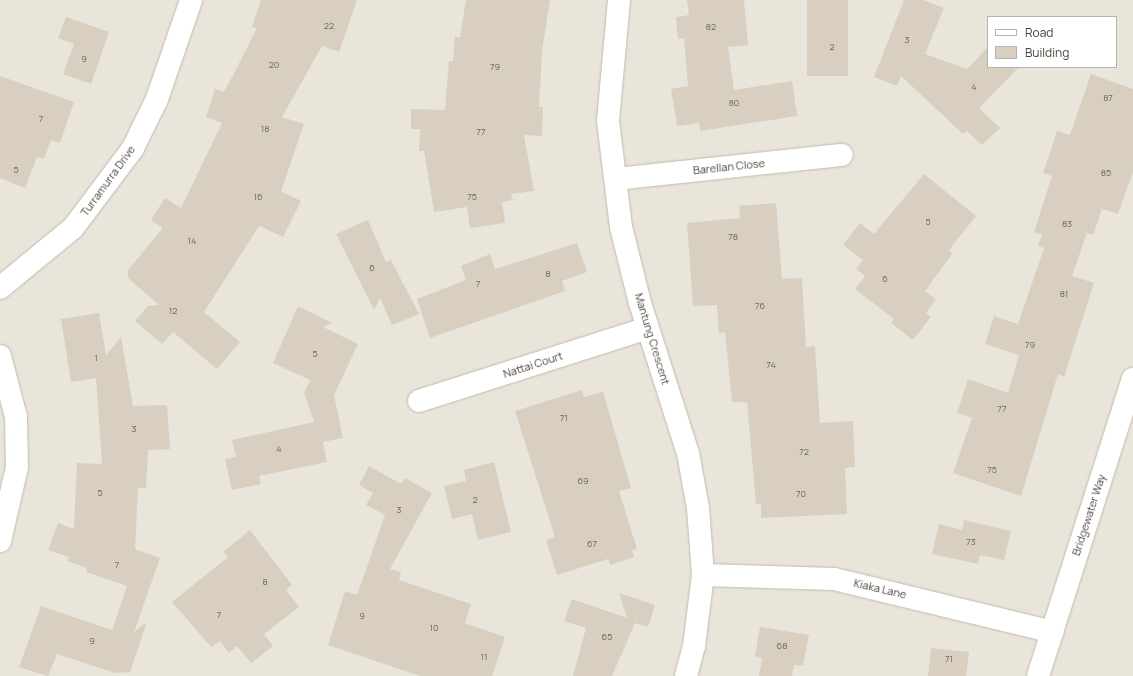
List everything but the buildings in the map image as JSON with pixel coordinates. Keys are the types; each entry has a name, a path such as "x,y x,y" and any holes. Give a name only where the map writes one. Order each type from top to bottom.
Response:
{"street":[{"name":"Turramurra Drive","path":"0,288 73,228 133,148 157,99 191,0"},
{"name":"Mantung Crescent","path":"619,0 608,121 621,227 648,328 688,453 698,508 703,575 694,646 686,676"},
{"name":"Barellan Close","path":"616,179 842,155"},
{"name":"Nattai Court","path":"419,401 648,328"},
{"path":"0,356 16,417 17,467 0,541"},
{"name":"Bridgewater Way","path":"1038,676 1133,379"},
{"name":"Kiaka Lane","path":"703,575 834,579 1050,642"},
{"name":"Bridgewater Way","path":"1050,642 1051,676"}],"shaded area":[{"path":"0,0 1133,0 1133,676 0,676"}]}
